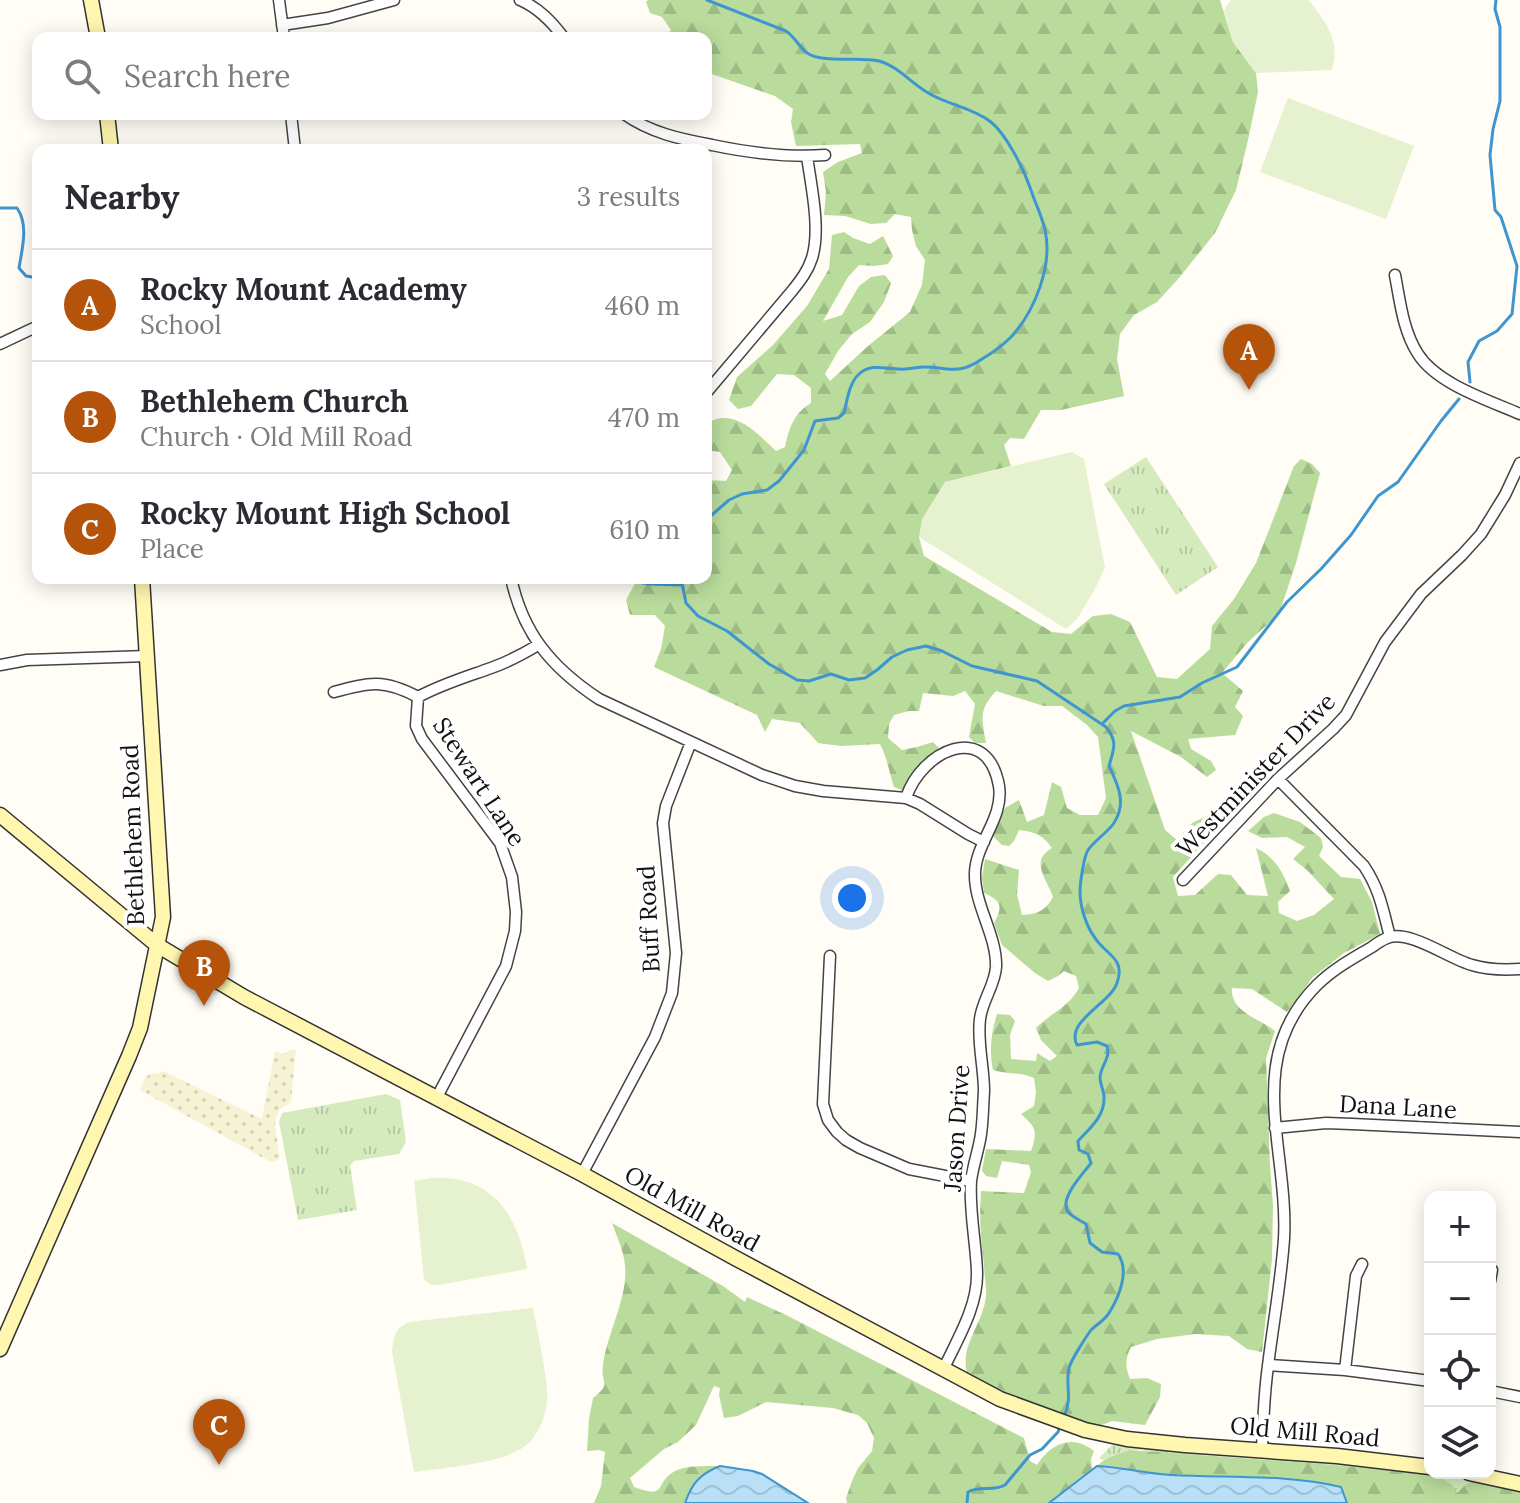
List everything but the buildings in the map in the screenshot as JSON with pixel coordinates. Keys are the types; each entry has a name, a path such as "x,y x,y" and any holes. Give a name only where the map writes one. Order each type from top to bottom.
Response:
{"street":[{"path":"91,0 97,32"},
{"path":"279,0 283,32"},
{"path":"282,25 328,18 394,0"},
{"path":"520,0 543,14 559,32"},
{"path":"108,120 110,144"},
{"path":"292,120 294,144"},
{"path":"634,120 653,131 709,144"},
{"path":"712,145 755,153 825,155"},
{"path":"712,386 792,291 811,260 815,234 807,156"},
{"path":"1395,275 1409,335 1424,363 1470,393 1520,414"},
{"path":"0,344 32,329"},
{"name":"Westminister Drive","path":"1183,880 1278,779 1346,715 1385,642 1421,594 1481,534 1520,463"},
{"name":"Bethlehem Road","path":"0,1349 140,1028 163,917 142,584"},
{"path":"513,584 524,619 538,645 589,692 762,775 795,786 837,793 906,798 984,842"},
{"name":"Stewart Lane","path":"437,1097 506,966 515,931 516,912 512,877 500,843 422,739 416,726 418,697 456,679 517,658 538,645"},
{"path":"0,665 27,660 147,656"},
{"path":"334,692 375,683 392,685 418,697"},
{"name":"Buff Road","path":"582,1174 655,1037 672,993 676,953 663,823 666,806 691,742"},
{"name":"Jason Drive","path":"906,798 916,775 936,757 962,748 974,749 991,763 1000,797 975,873 996,969 980,1018 983,1109 971,1181 976,1289 971,1308 944,1368"},
{"path":"1278,779 1364,866 1381,899 1390,937"},
{"name":"Old Mill Road","path":"0,815 157,945 244,997 582,1174 1000,1399 1085,1430 1127,1439 1351,1457 1424,1466"},
{"path":"1262,1450 1268,1365 1284,1239 1282,1183 1275,1128 1275,1067 1290,1022 1300,1005 1325,978 1390,937 1414,939 1468,964 1502,970 1520,969"},
{"path":"830,956 823,1104 828,1120 846,1140 909,1169 971,1181"},
{"name":"Dana Lane","path":"1275,1128 1326,1123 1520,1132"},
{"path":"1345,1370 1356,1276 1362,1264"},
{"path":"1268,1365 1345,1370 1424,1380"},
{"path":"1496,1392 1520,1397"},
{"path":"1496,1479 1520,1484"}],"shaded area":[{"path":"296,1050 291,1102 280,1109 276,1117 280,1158 276,1161 269,1161 140,1090 151,1073 163,1071 262,1119 275,1051 283,1054"}],"green space":[{"path":"1220,0 1233,42 1256,73 1258,92 1236,190 1215,233 1157,302 1134,315 1120,334 1117,359 1124,396 1061,410 1041,410 1024,439 1010,438 1004,445 1011,466 945,482 919,537 924,556 1052,632 1071,634 1093,616 1111,614 1130,622 1157,677 1177,679 1210,649 1212,626 1234,599 1256,563 1294,466 1301,459 1312,464 1320,473 1279,614 1248,642 1222,673 1243,691 1235,707 1243,716 1235,735 1188,739 1191,749 1211,761 1216,770 1207,777 1181,757 1131,731 1165,830 1177,840 1192,823 1219,810 1227,817 1173,877 1178,896 1195,895 1218,874 1231,875 1247,895 1268,896 1256,848 1278,866 1290,891 1278,902 1279,913 1297,921 1314,915 1334,899 1293,859 1305,847 1287,837 1262,838 1248,831 1264,817 1274,813 1300,822 1321,838 1323,847 1319,856 1341,877 1360,879 1372,902 1380,934 1344,953 1312,978 1287,1012 1252,989 1232,988 1241,1009 1275,1031 1266,1058 1273,1205 1272,1259 1262,1352 1247,1349 1229,1336 1196,1334 1157,1339 1131,1347 1126,1363 1130,1379 1147,1378 1161,1384 1160,1397 1145,1425 1112,1421 1094,1428 982,1381 967,1373 966,1363 969,1344 986,1296 981,1191 1024,1193 1031,1172 1029,1165 1002,1161 997,1178 986,1176 982,1170 986,1149 1031,1151 1034,1139 1033,1126 1021,1114 1034,1106 1034,1078 993,1070 991,1042 997,1014 1010,1015 1015,1021 1010,1035 1011,1059 1036,1061 1037,1053 1050,1061 1057,1056 1041,1040 1036,1028 1065,1005 1079,988 1076,976 1064,971 1048,981 1002,945 994,923 999,905 984,893 982,878 985,859 1019,870 1017,895 1022,915 1037,913 1047,906 1053,897 1041,864 1045,853 1052,848 1049,844 1038,835 1019,830 1009,846 1002,845 993,836 1005,808 1019,800 1027,822 1044,815 1052,782 1061,787 1067,808 1080,815 1098,815 1106,798 1098,737 1062,706 1044,706 996,691 984,709 986,743 975,743 969,737 975,704 965,691 953,696 923,693 919,711 894,715 889,724 888,738 902,750 933,742 939,748 922,761 904,791 894,787 880,744 841,746 818,743 800,723 772,719 765,732 757,715 654,667 665,626 655,615 630,615 626,600 635,584 712,584 712,480 726,481 732,470 720,452 712,451 712,421 726,418 744,424 776,451 785,447 793,422 800,411 811,403 811,388 794,375 777,374 751,406 738,409 729,400 737,377 772,346 807,306 829,269 832,235 844,232 870,244 883,236 893,256 888,264 859,265 848,277 823,321 842,315 859,286 871,277 885,275 891,283 884,302 870,322 852,334 838,351 825,374 830,381 910,312 922,285 925,260 916,246 911,217 895,214 886,223 871,224 845,216 824,215 826,192 823,172 838,162 862,153 860,144 796,146 791,122 793,109 775,96 712,74 712,32 670,32 662,17 650,13 646,2"},
{"path":"1231,0 1309,0 1326,24 1333,41 1332,70 1256,73 1233,42 1224,10"},
{"path":"1288,98 1414,146 1386,219 1260,172"},
{"path":"1072,452 1084,459 1105,568 1077,619 1066,629 919,537 922,519 945,482"},
{"path":"1146,457 1218,567 1176,595 1104,484"},
{"path":"386,1094 400,1100 406,1142 399,1154 354,1161 350,1166 357,1210 298,1220 279,1122 282,1113"},
{"path":"431,1178 470,1183 498,1202 517,1231 527,1269 439,1285 431,1285 424,1279 414,1181"},
{"path":"612,1223 723,1286 745,1302 747,1297 788,1316 1024,1438 1030,1461 1037,1465 1048,1451 1070,1442 1094,1451 1092,1469 1049,1503 847,1503 852,1481 872,1451 874,1438 867,1423 858,1415 833,1408 766,1402 738,1416 724,1418 720,1388 714,1386 696,1425 630,1478 634,1487 652,1492 657,1491 668,1476 680,1469 720,1466 698,1480 685,1503 594,1503 601,1486 605,1452 587,1451 589,1419 593,1398 604,1386 605,1353 625,1278 623,1255"},
{"path":"533,1308 547,1388 544,1415 537,1433 525,1446 507,1455 467,1465 414,1472 392,1352 398,1330 409,1322"},
{"path":"1127,1443 1287,1457 1424,1474 1218,1455 1161,1454 1142,1450 1129,1450 1103,1460 1099,1458 1112,1445"},
{"path":"1129,1450 1424,1474 1424,1479 1442,1479 1457,1493 1472,1482 1520,1492 1520,1503 1347,1503 1341,1488 1155,1474 1097,1466"},
{"path":"1441,1479 1473,1479 1520,1489 1520,1492 1493,1485 1467,1484 1457,1493"}],"water":[{"path":"720,1466 762,1474 808,1503 685,1503 698,1480"},
{"path":"1097,1466 1163,1474 1278,1478 1320,1483 1341,1487 1347,1503 1049,1503"}],"waterway":[{"path":"707,0 786,31 804,51 814,56 886,63 930,94 991,122 1009,144 1024,173 1042,220 1047,244 1044,272 1034,301 1020,326 1001,346 960,369 879,367 864,371 853,382 844,413 838,418 815,421 804,450 779,481 767,490 742,494 729,500 712,515"},
{"path":"1470,382 1468,362 1479,341 1497,331 1512,314 1517,266 1501,217 1495,210 1490,155 1500,101 1500,27 1496,0"},
{"path":"0,208 17,208 21,215 24,237 19,268 26,276 32,277"},
{"path":"1102,724 1124,706 1180,697 1237,667 1287,602 1351,535 1378,496 1398,482 1459,399"},
{"path":"650,584 682,585"},
{"path":"682,584 686,603 698,616 727,631 769,664 797,680 809,681 831,674 849,680 865,678 892,657 926,646 972,666 1037,681 1106,727 1114,741 1109,766 1118,787 1120,808 1114,823 1088,850 1080,892 1082,910 1089,928 1099,944 1117,962 1119,975 1113,991 1083,1020 1075,1036 1077,1045 1097,1042 1107,1046 1108,1054 1100,1077 1104,1097 1102,1110 1078,1141 1079,1150 1088,1154 1091,1163 1072,1187 1066,1208 1086,1224 1090,1243 1102,1252 1118,1254 1123,1276 1109,1313 1091,1330 1070,1364 1064,1417"},
{"path":"967,1503 968,1492 1005,1485 1030,1455 1042,1449 1058,1432 1061,1424"}],"place":[{"name":"Rocky Mount Academy","path":"1249,390"},
{"name":"Bethlehem Church","path":"204,1006"},
{"name":"Rocky Mount High School","path":"219,1465"}]}
